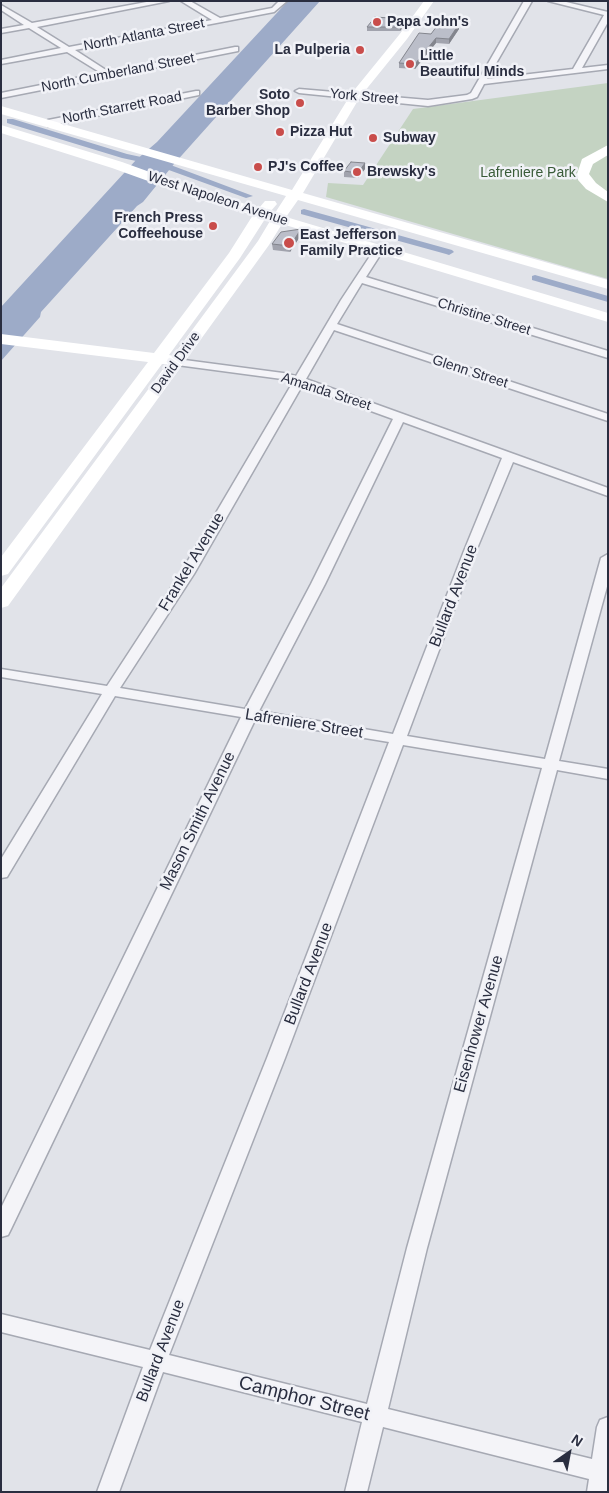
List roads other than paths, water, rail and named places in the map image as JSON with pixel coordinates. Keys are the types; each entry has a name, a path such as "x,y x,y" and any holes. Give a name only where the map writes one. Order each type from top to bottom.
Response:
{"main road":[{"name":"David Drive","path":"1,570 235,255 261,214 305,181 355,96 404,37 429,1"},
{"name":"West Napoleon Avenue","path":"1,110 608,285"},
{"path":"1,117 24,116"},
{"name":"West Napoleon Avenue","path":"3,131 117,166 261,214 608,318"},
{"path":"608,149 586,162 583,174 585,180 591,186 608,198"},
{"path":"203,196 236,201 248,199 259,194 260,190 249,181"},
{"name":"David Drive","path":"1,602 264,242 278,219 288,192"},
{"path":"309,228 295,220 294,215 299,210 313,206 337,206"},
{"path":"437,267 475,268 487,260 487,256 482,252 468,245"},
{"path":"521,292 505,283 502,277 505,272 524,266 554,269"},
{"name":"Amanda Street","path":"1,339 158,358 177,362"},
{"path":"57,493 79,496"}],"street":[{"path":"1,3 11,1"},
{"path":"1,31 166,1"},
{"path":"184,1 220,21"},
{"name":"North Atlanta Street","path":"1,62 274,10 284,1"},
{"name":"York Street","path":"298,91 428,103 469,97 474,95 528,1"},
{"path":"551,1 608,14 576,71"},
{"path":"1,8 109,75"},
{"name":"North Cumberland Street","path":"1,96 235,50"},
{"path":"481,82 608,66"},
{"name":"North Starrett Road","path":"48,123 196,93"},
{"name":"Frankel Avenue","path":"1,873 111,692 187,574 379,249"},
{"name":"Christine Street","path":"360,279 608,355"},
{"name":"Glenn Street","path":"332,326 608,418"},
{"name":"Amanda Street","path":"177,362 283,376 300,381 608,492"},
{"name":"Mason Smith Avenue","path":"1,1229 249,714 318,584 400,417"},
{"name":"Bullard Avenue","path":"108,1492 156,1360 276,1058 400,739 470,551 509,456"},
{"name":"Eisenhower Avenue","path":"356,1492 417,1248 608,558"},
{"name":"Lafreniere Street","path":"1,672 608,774"},
{"name":"Camphor Street","path":"1,1323 156,1360 376,1417 602,1479"},
{"path":"602,1479 608,1427"}],"water":[{"path":"288,1 320,1 174,164 143,202 137,206 41,312 40,317 1,361 1,307 136,160 157,142"}],"waterway":[{"path":"10,121 125,156 157,163 249,196"},
{"path":"304,212 449,252"},
{"path":"535,278 608,299"}],"place":[{"name":"Papa John's","path":"377,22"},
{"name":"La Pulperia","path":"360,50"},
{"name":"Little Beautiful Minds","path":"410,64"},
{"name":"Soto Barber Shop","path":"300,103"},
{"name":"Pizza Hut","path":"280,132"},
{"name":"Subway","path":"373,138"},
{"name":"PJ's Coffee","path":"258,167"},
{"name":"Brewsky's","path":"357,172"},
{"name":"French Press Coffeehouse","path":"213,226"},
{"name":"East Jefferson Family Practice","path":"289,243"}],"park label":[{"name":"Lafreniere Park","path":"528,173"}]}
